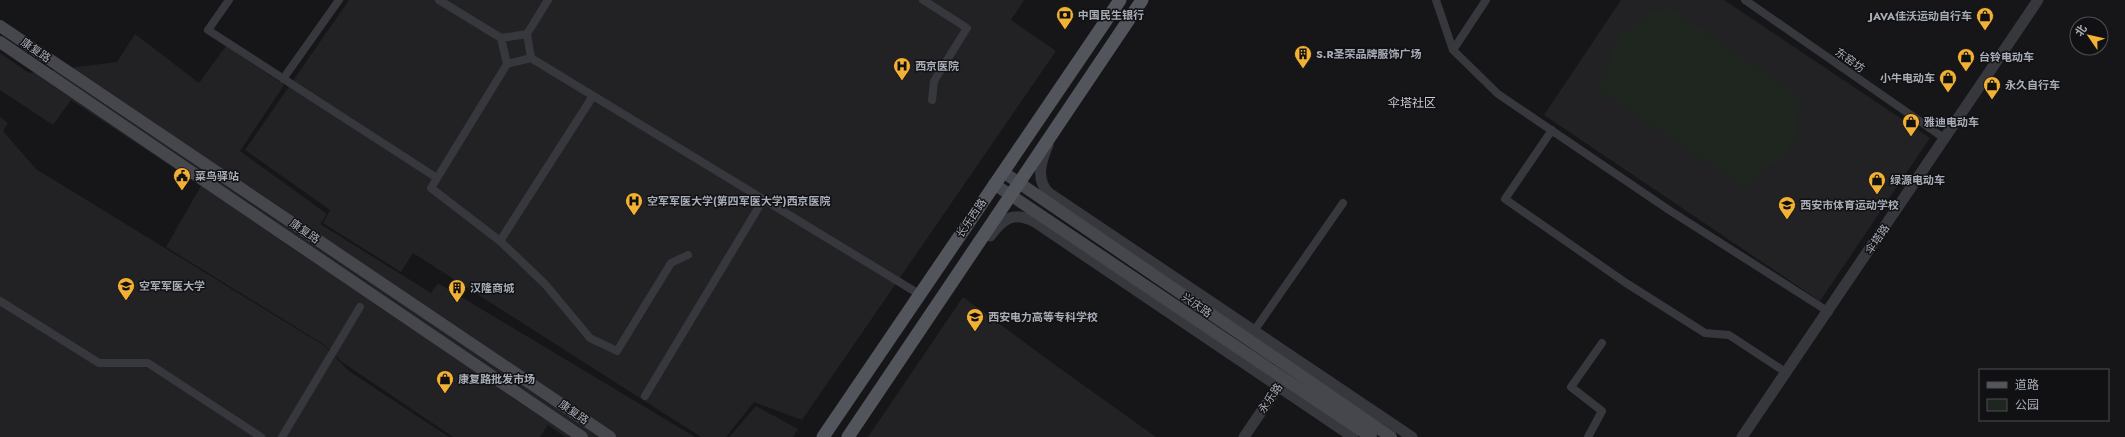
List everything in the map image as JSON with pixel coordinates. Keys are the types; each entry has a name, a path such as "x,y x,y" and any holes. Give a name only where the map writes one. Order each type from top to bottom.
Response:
{"main road":[{"name":"长乐西路","path":"823,437 1120,0"},
{"name":"长乐西路","path":"848,437 1142,0"},
{"name":"康复路","path":"0,26 610,437"},
{"name":"康复路","path":"0,42 582,437"},
{"name":"兴庆路","path":"1003,172 1287,373 1371,437"},
{"name":"兴庆路","path":"994,184 1287,373 1392,437"},
{"path":"1051,222 1064,242"}],"street":[{"path":"229,0 208,30 437,178"},
{"path":"283,79 339,0"},
{"path":"439,0 501,38 527,34"},
{"path":"531,58 527,34 548,0"},
{"path":"923,0 967,28 934,82 932,100"},
{"path":"1436,0 1453,50 1498,94 1669,210 1829,312"},
{"path":"1453,50 1486,0"},
{"name":"东窑坊","path":"1745,0 1944,138"},
{"name":"伞塔路","path":"1742,437 1829,312 1944,138 2038,0"},
{"path":"501,38 507,64"},
{"path":"688,255 671,263 617,351 590,338 545,284 500,241 431,188 507,64 531,58 919,294"},
{"path":"500,241 593,96"},
{"path":"1552,130 1505,199 1626,283 1704,333 1729,334 1786,373"},
{"path":"1054,132 1042,163 1040,174 1043,188 1254,331 1287,373 1353,437"},
{"path":"645,396 763,200"},
{"path":"1254,331 1343,203"},
{"path":"967,261 998,225 1008,218 1015,216 1025,217 1064,242 1287,373 1412,437"},
{"path":"0,301 99,363 148,363 261,437"},
{"path":"282,437 360,307"},
{"path":"1588,437 1602,411 1571,387 1602,343"},
{"name":"永乐路","path":"1244,437 1287,373"}],"shaded area":[{"name":"空军军医大学(第四军医大学)西京医院","path":"349,0 1024,0 1011,20 1056,51 802,420 754,402 726,437 701,437 413,253 401,272 323,223 330,210 245,150"},
{"name":"西安市体育运动学校","path":"1621,0 1724,0 1930,138 1820,301 1544,115"},
{"path":"135,34 199,83 226,46 284,85 240,151 327,214 320,224 431,293 438,283 695,437 565,437 548,425 540,437 453,437 342,362 323,344 166,247 201,186 71,100 53,125 0,90 0,53 29,73 117,62"},
{"name":"空军军医大学","path":"0,117 8,123 3,131 36,169 323,345 349,371 449,437 0,437"},
{"name":"西安电力高等专科学校","path":"963,297 1058,367 1156,437 868,437"},
{"path":"756,406 798,429 793,437 729,437"}],"green space":[{"path":"1670,7 1801,96 1796,137 1782,159 1761,171 1747,190 1597,90 1608,71 1611,52 1620,36 1651,12"}],"place":[{"name":"中国民生银行","path":"1065,30"},
{"name":"JAVA佳沃运动自行车","path":"1985,31"},
{"name":"S.R圣荣品牌服饰广场","path":"1303,69"},
{"name":"台铃电动车","path":"1966,72"},
{"name":"西京医院","path":"902,81"},
{"name":"小牛电动车","path":"1948,93"},
{"name":"永久自行车","path":"1992,100"},
{"name":"雅迪电动车","path":"1911,137"},
{"name":"菜鸟驿站","path":"182,191"},
{"name":"绿源电动车","path":"1877,195"},
{"name":"空军军医大学(第四军医大学)西京医院","path":"634,216"},
{"name":"西安市体育运动学校","path":"1787,220"},
{"name":"空军军医大学","path":"126,301"},
{"name":"汉隆商城","path":"457,303"},
{"name":"西安电力高等专科学校","path":"975,332"},
{"name":"康复路批发市场","path":"445,394"}],"district":[{"name":"伞塔社区","path":"1412,103"}]}
